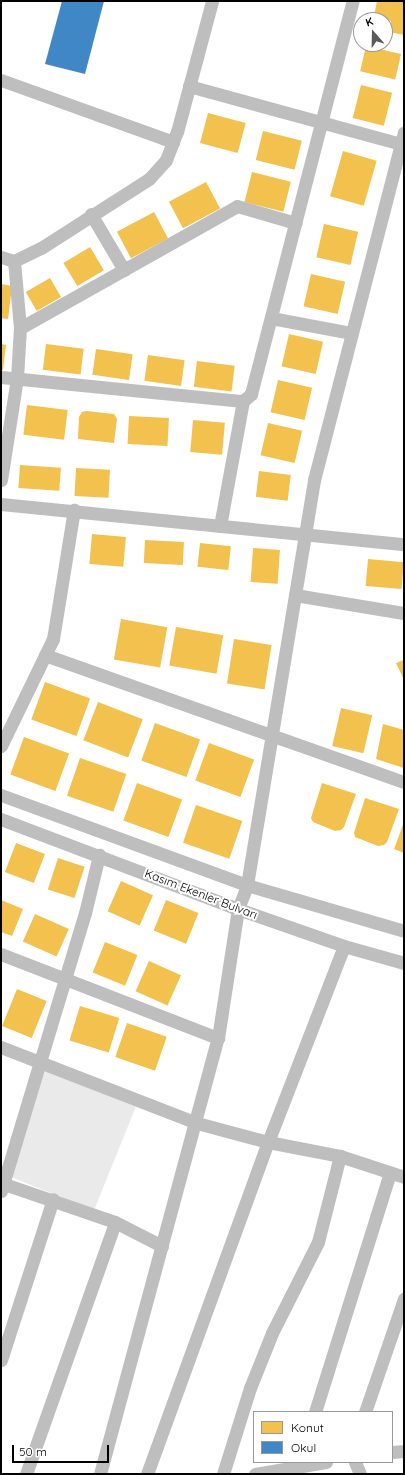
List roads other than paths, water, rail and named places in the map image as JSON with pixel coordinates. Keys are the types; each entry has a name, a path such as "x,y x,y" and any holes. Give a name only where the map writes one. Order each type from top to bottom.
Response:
{"street":[{"path":"1,257 14,261 65,234 91,214 149,179 166,160 173,142 212,1"},
{"path":"220,526 243,401 251,394 323,123 353,1"},
{"path":"1,80 173,142"},
{"path":"189,86 402,145"},
{"path":"100,1474 197,1122 218,1038 238,909 247,884 314,480 350,333 402,145 404,132"},
{"path":"20,328 237,206 296,223"},
{"path":"91,214 124,270"},
{"path":"1,480 17,378 20,328 14,261"},
{"path":"271,318 350,333"},
{"path":"1,377 243,401"},
{"path":"1,504 74,510 404,544"},
{"path":"1,746 53,639 74,510"},
{"path":"295,595 404,612"},
{"path":"45,655 404,782"},
{"name":"Kasım Ekenler Bulvarı","path":"1,794 247,884 404,931"},
{"name":"Kasım Ekenler Bulvarı","path":"1,819 238,909 344,946 404,963"},
{"path":"99,855 65,980 2,1186 53,1199 115,1222 162,1246"},
{"path":"147,1474 268,1142 344,946"},
{"path":"1,954 218,1038"},
{"path":"1,1047 197,1122 268,1142 340,1156 404,1177"},
{"path":"223,1474 250,1388 272,1334 318,1242 340,1156"},
{"path":"315,1411 390,1172"},
{"path":"1,1360 53,1199"},
{"path":"26,1474 115,1222"},
{"path":"365,1411 404,1299"},
{"path":"393,1452 404,1451"},
{"path":"255,1474 321,1463"},
{"path":"355,1463 360,1474"}]}
